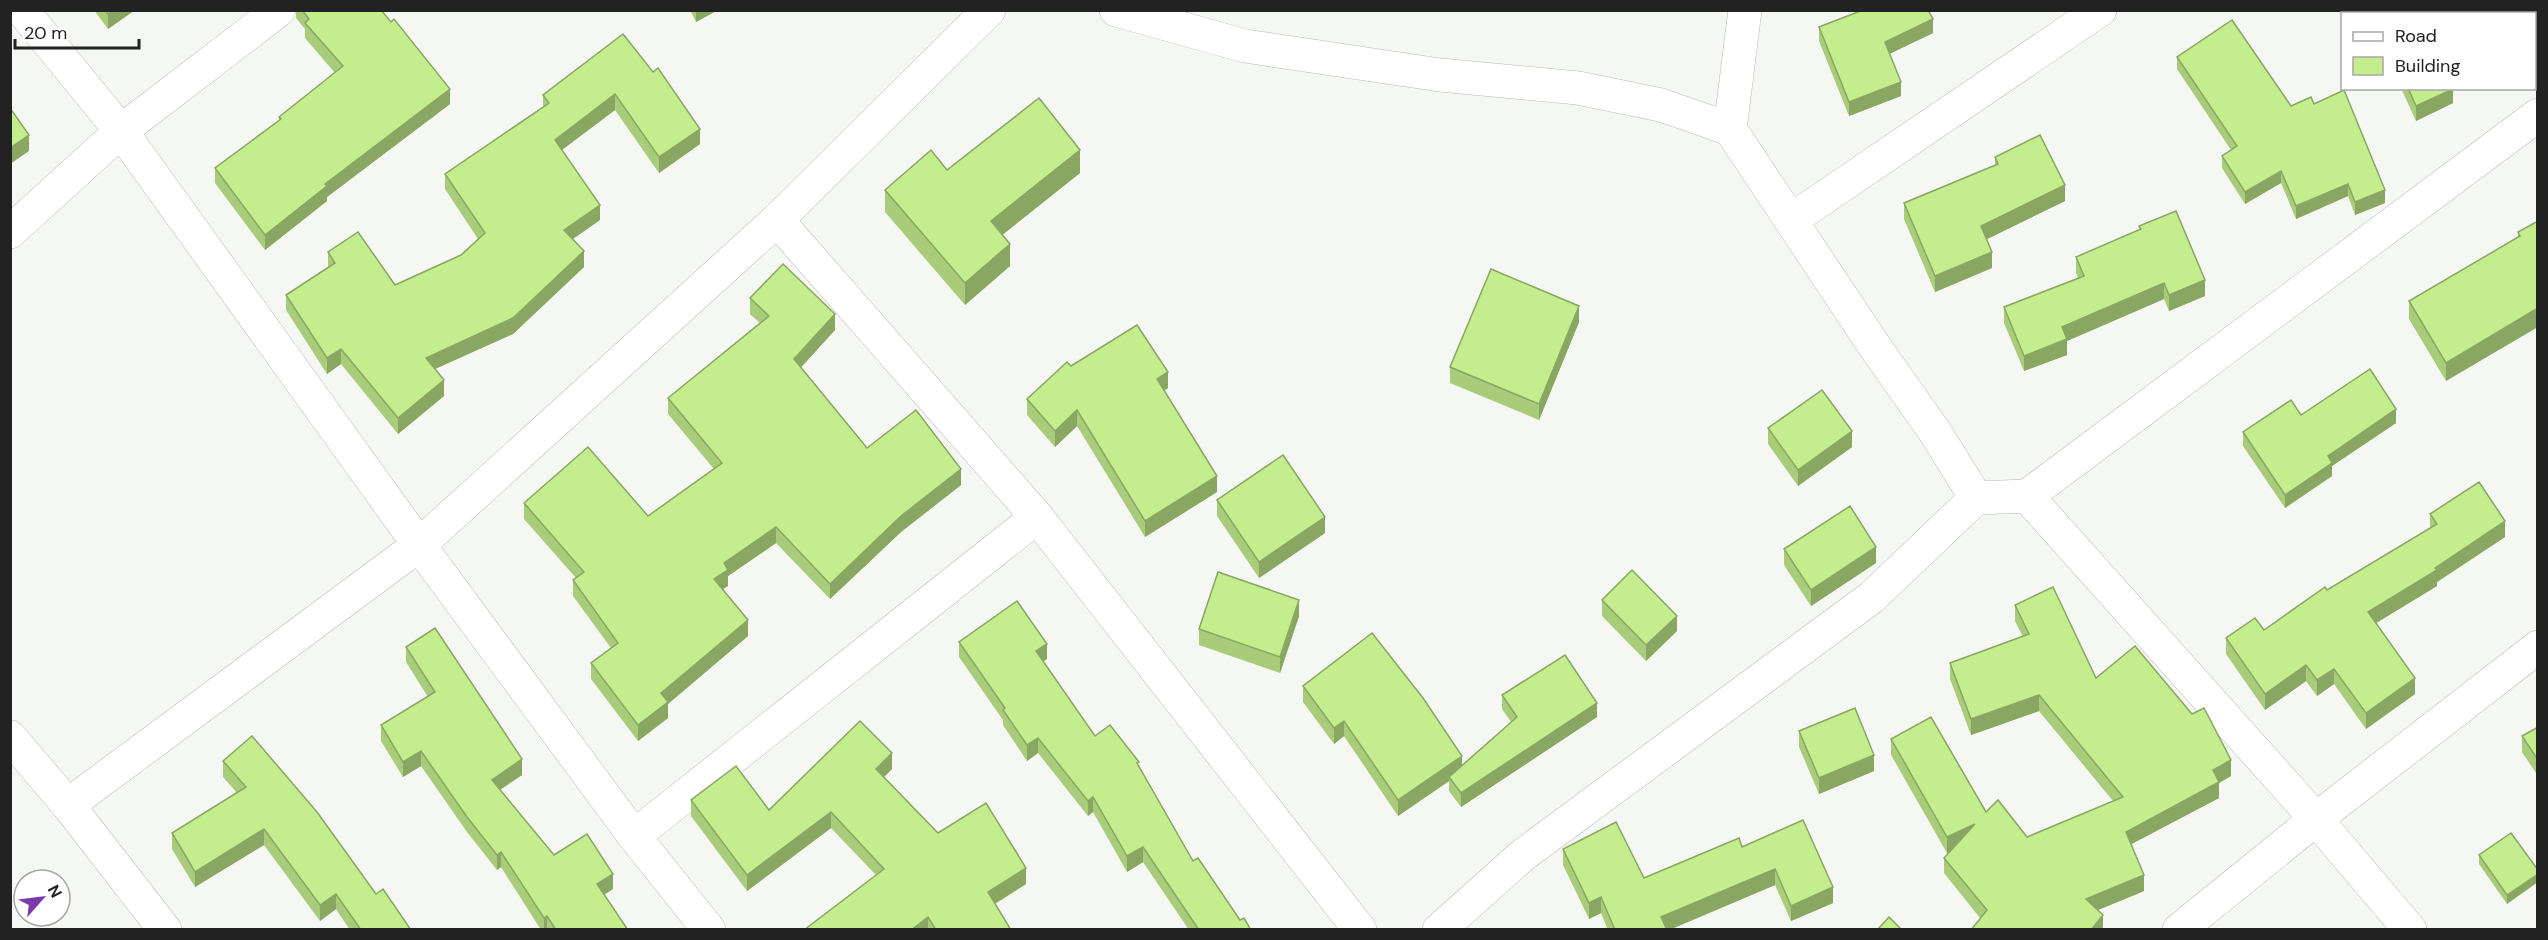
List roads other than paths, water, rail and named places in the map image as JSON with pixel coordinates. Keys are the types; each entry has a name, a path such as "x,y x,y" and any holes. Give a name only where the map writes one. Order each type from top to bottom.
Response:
{"street":[{"path":"22,10 121,131 419,545 634,836 709,930"},
{"path":"10,232 121,131 279,10"},
{"path":"68,805 419,545 777,220 989,10"},
{"path":"1116,10 1245,46 1440,75 1578,88 1661,105 1730,129 1935,432 1976,498"},
{"path":"1730,129 1745,10"},
{"path":"1791,220 2100,10"},
{"path":"1439,930 1523,855 1872,597 1976,498 2027,496 2538,115"},
{"path":"777,220 1037,517 1360,930"},
{"path":"2027,496 2316,819 2410,930"},
{"path":"634,836 1037,517"},
{"path":"2179,930 2316,819 2538,648"},
{"path":"10,738 68,805 165,930"}]}
